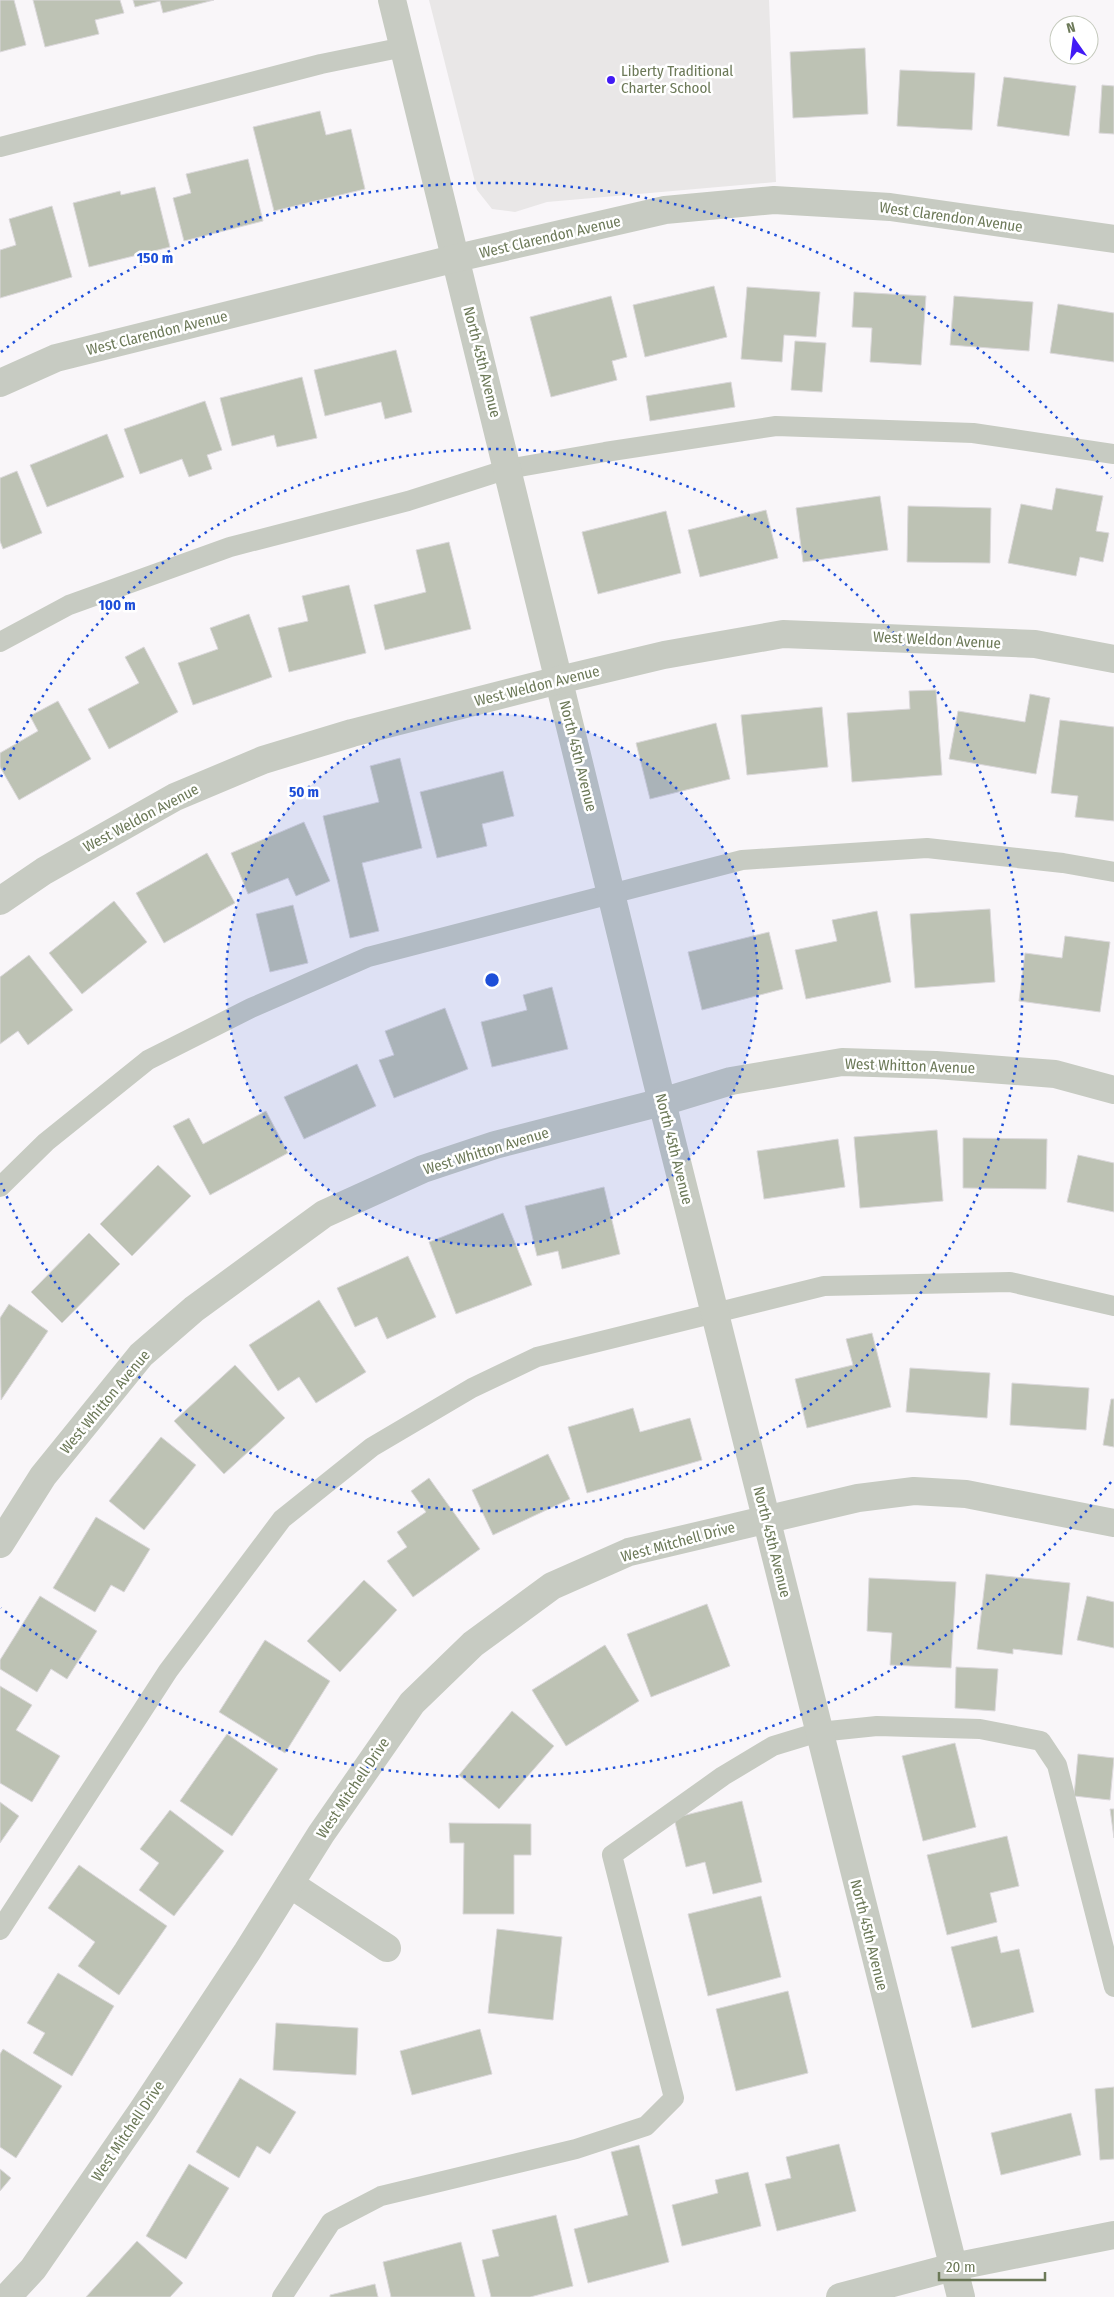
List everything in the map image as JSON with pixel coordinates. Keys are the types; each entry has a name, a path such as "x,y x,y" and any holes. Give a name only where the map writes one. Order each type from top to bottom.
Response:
{"street":[{"name":"North 45th Avenue","path":"392,0 457,258 662,1102 716,1311 766,1519 961,2297"},
{"name":"West Clarendon Avenue","path":"0,383 56,358 457,258 665,210 774,200 890,207 1114,239"},
{"name":"West Weldon Avenue","path":"0,902 44,871 175,797 263,760 352,733 664,655 783,634 1035,644 1114,660"},
{"name":"West Whitton Avenue","path":"0,1544 43,1476 141,1355 194,1309 324,1214 423,1169 495,1145 662,1102 731,1081 842,1062 936,1065 1055,1074 1114,1090"},
{"name":"West Mitchell Drive","path":"7,2297 33,2269 136,2119 384,1741 412,1703 473,1644 552,1586 629,1552 858,1498 914,1491 966,1494 1114,1523"},
{"path":"290,1884 387,1948"},
{"path":"840,2297 953,2267 1114,2235"}],"lane":[{"path":"0,146 321,64 404,47"},
{"path":"0,642 69,605 230,547 408,501 508,469 776,426 973,433 1114,454"},
{"path":"0,1187 46,1142 148,1060 251,1008 368,957 742,860 927,848 1063,862 1114,872"},
{"path":"0,1930 168,1670 282,1519 372,1446 472,1388 537,1357 716,1311 824,1286 1010,1282 1114,1306"},
{"path":"282,2297 331,2222 381,2196 576,2149 646,2126 674,2098 612,1855 722,1776 773,1746 819,1732 877,1726 980,1728 1041,1741 1057,1765 1114,1987"}],"shaded area":[{"name":"Liberty Traditional Charter School","path":"429,0 769,0 776,182 547,202 515,212 492,209 477,190"}],"building":[{"path":"0,0 14,0 26,45 0,52"},
{"path":"33,0 120,0 124,13 95,20 99,34 45,47"},
{"path":"133,0 214,0 163,13 160,1 135,7"},
{"path":"865,48 868,114 793,118 790,52"},
{"path":"900,70 975,73 972,130 897,126"},
{"path":"1004,77 1076,86 1069,136 997,126"},
{"path":"1102,85 1114,86 1114,134 1099,133"},
{"path":"320,111 326,135 351,129 365,189 274,211 253,127"},
{"path":"248,159 263,221 184,241 173,198 191,193 186,174"},
{"path":"155,187 170,247 89,267 73,203 120,191 121,195"},
{"path":"52,206 72,277 0,298 0,250 16,245 9,219"},
{"path":"714,286 727,337 645,357 633,305"},
{"path":"747,287 820,292 816,337 784,335 782,362 741,359"},
{"path":"854,292 926,296 921,365 870,362 872,328 852,327"},
{"path":"611,296 627,357 612,361 617,380 551,397 530,317"},
{"path":"954,296 1033,302 1029,351 950,345"},
{"path":"1058,304 1114,313 1114,362 1050,353"},
{"path":"795,341 826,343 822,392 791,390"},
{"path":"396,350 412,412 385,419 381,402 325,416 314,370"},
{"path":"302,377 317,438 277,447 274,435 232,446 220,398"},
{"path":"731,382 735,407 650,421 646,396"},
{"path":"205,401 222,450 207,455 212,469 189,477 182,459 140,474 124,429"},
{"path":"107,434 124,477 47,507 30,465"},
{"path":"17,471 42,533 3,549 0,541 0,478"},
{"path":"1056,488 1103,496 1096,531 1109,533 1103,562 1080,557 1076,576 1008,563 1021,504 1052,510"},
{"path":"880,496 888,550 803,562 796,508"},
{"path":"908,506 991,508 990,563 907,562"},
{"path":"766,510 778,558 700,577 688,530"},
{"path":"666,511 681,573 598,594 582,532"},
{"path":"449,542 471,629 385,650 374,605 426,592 416,550"},
{"path":"349,585 366,653 289,672 278,628 308,621 302,596"},
{"path":"249,614 272,677 193,705 178,663 218,649 210,628"},
{"path":"144,647 178,712 109,749 88,709 139,683 125,657"},
{"path":"936,690 942,775 852,782 847,713 910,709 909,691"},
{"path":"1030,694 1050,698 1036,774 949,759 958,711 1025,722"},
{"path":"58,701 91,759 19,800 0,767 0,753 38,731 30,716"},
{"path":"822,707 828,767 747,775 741,715"},
{"path":"1060,720 1114,727 1114,821 1075,817 1078,796 1051,793"},
{"path":"716,723 730,779 650,799 636,743"},
{"path":"400,758 422,848 362,863 379,931 350,938 323,816 379,802 370,766"},
{"path":"503,771 514,816 482,824 487,846 437,858 420,792"},
{"path":"304,822 330,881 296,896 288,878 248,894 231,853"},
{"path":"207,853 235,903 164,943 136,893"},
{"path":"114,901 147,942 82,994 49,953"},
{"path":"293,905 308,963 270,972 256,914"},
{"path":"990,909 995,982 915,988 910,914"},
{"path":"877,911 891,982 806,999 795,950 837,941 832,920"},
{"path":"769,932 783,989 702,1010 688,952"},
{"path":"1065,936 1110,942 1100,1012 1019,1001 1025,953 1062,958"},
{"path":"29,955 73,1010 28,1045 18,1031 0,1044 0,977"},
{"path":"552,987 568,1049 492,1067 481,1022 527,1010 523,995"},
{"path":"445,1008 468,1069 394,1098 379,1060 394,1055 385,1031"},
{"path":"357,1064 376,1106 304,1139 284,1097"},
{"path":"266,1111 288,1153 210,1195 173,1126 189,1118 203,1144"},
{"path":"937,1130 943,1201 860,1208 854,1137"},
{"path":"963,1138 1047,1139 1046,1189 963,1188"},
{"path":"838,1139 845,1187 764,1199 757,1151"},
{"path":"1078,1155 1114,1163 1114,1212 1067,1202"},
{"path":"158,1165 191,1196 132,1256 100,1224"},
{"path":"604,1187 620,1254 562,1269 558,1251 537,1256 525,1206"},
{"path":"503,1213 532,1285 456,1314 429,1242"},
{"path":"89,1233 120,1264 62,1323 31,1292"},
{"path":"408,1256 436,1317 387,1339 377,1317 355,1327 337,1288"},
{"path":"319,1300 366,1372 316,1403 299,1377 278,1391 249,1345"},
{"path":"9,1304 48,1331 1,1400 0,1318"},
{"path":"872,1333 891,1407 807,1428 795,1379 853,1365 846,1339"},
{"path":"235,1365 285,1418 224,1474 174,1421"},
{"path":"910,1368 990,1373 987,1418 906,1412"},
{"path":"1012,1383 1089,1388 1086,1430 1010,1425"},
{"path":"1111,1399 1114,1399 1114,1447 1103,1445"},
{"path":"633,1408 640,1432 690,1418 702,1460 587,1493 568,1427"},
{"path":"161,1437 196,1465 144,1530 109,1501"},
{"path":"548,1454 570,1499 493,1535 472,1490"},
{"path":"429,1478 480,1549 413,1597 387,1561 407,1547 397,1532 426,1512 411,1491"},
{"path":"96,1517 150,1549 124,1592 111,1585 95,1612 53,1588"},
{"path":"986,1574 1070,1583 1062,1655 1013,1649 1013,1654 977,1649"},
{"path":"869,1578 956,1582 951,1668 890,1665 892,1633 867,1631"},
{"path":"364,1580 397,1610 340,1672 307,1641"},
{"path":"40,1596 97,1631 67,1679 51,1669 37,1692 0,1669 0,1660"},
{"path":"1087,1596 1114,1602 1114,1648 1077,1640"},
{"path":"707,1604 730,1666 651,1697 627,1634"},
{"path":"265,1640 330,1681 285,1753 219,1712"},
{"path":"605,1645 639,1701 566,1746 532,1690"},
{"path":"956,1667 998,1669 995,1711 955,1708"},
{"path":"0,1686 32,1705 16,1730 60,1756 32,1802 0,1783"},
{"path":"512,1711 554,1746 499,1809 459,1775"},
{"path":"227,1734 278,1769 232,1836 180,1801"},
{"path":"955,1743 976,1827 923,1841 902,1756"},
{"path":"1078,1754 1114,1758 1110,1800 1074,1796"},
{"path":"742,1801 762,1882 713,1894 705,1862 686,1867 674,1818"},
{"path":"0,1802 19,1816 0,1843"},
{"path":"1110,1809 1114,1809 1114,1838"},
{"path":"170,1810 224,1851 174,1916 139,1890 159,1863 140,1849"},
{"path":"449,1823 531,1824 531,1855 514,1855 514,1914 463,1914 464,1843 450,1843"},
{"path":"1007,1836 1019,1886 990,1893 997,1922 947,1935 927,1855"},
{"path":"79,1865 167,1926 119,1995 78,1966 95,1942 48,1908"},
{"path":"761,1896 781,1977 708,1996 688,1914"},
{"path":"497,1929 562,1937 553,2020 488,2013"},
{"path":"997,1936 1001,1953 1019,1949 1034,2012 972,2028 951,1947"},
{"path":"58,1973 114,2006 72,2076 33,2053 45,2033 27,2023"},
{"path":"788,1991 808,2073 736,2091 716,2009"},
{"path":"276,2023 358,2028 356,2075 273,2070"},
{"path":"480,2029 492,2074 412,2095 400,2051"},
{"path":"3,2049 62,2086 16,2158 0,2147 0,2054"},
{"path":"240,2078 296,2112 270,2154 257,2146 239,2178 196,2152"},
{"path":"1114,2087 1114,2159 1100,2160 1095,2089"},
{"path":"1071,2113 1081,2155 1001,2175 991,2133"},
{"path":"839,2144 856,2211 777,2231 765,2184 791,2178 786,2157"},
{"path":"639,2145 669,2262 588,2283 574,2229 628,2215 611,2152"},
{"path":"189,2164 229,2188 186,2259 146,2236"},
{"path":"0,2169 11,2178 0,2191"},
{"path":"748,2172 761,2226 682,2246 672,2205 718,2193 715,2180"},
{"path":"556,2215 573,2286 530,2297 491,2297 482,2260 499,2256 492,2230"},
{"path":"137,2241 183,2283 170,2297 86,2297"},
{"path":"461,2242 475,2297 391,2297 383,2262"},
{"path":"375,2284 378,2297 330,2297 330,2295"}],"place":[{"name":"Liberty Traditional Charter School","path":"611,80"}]}
